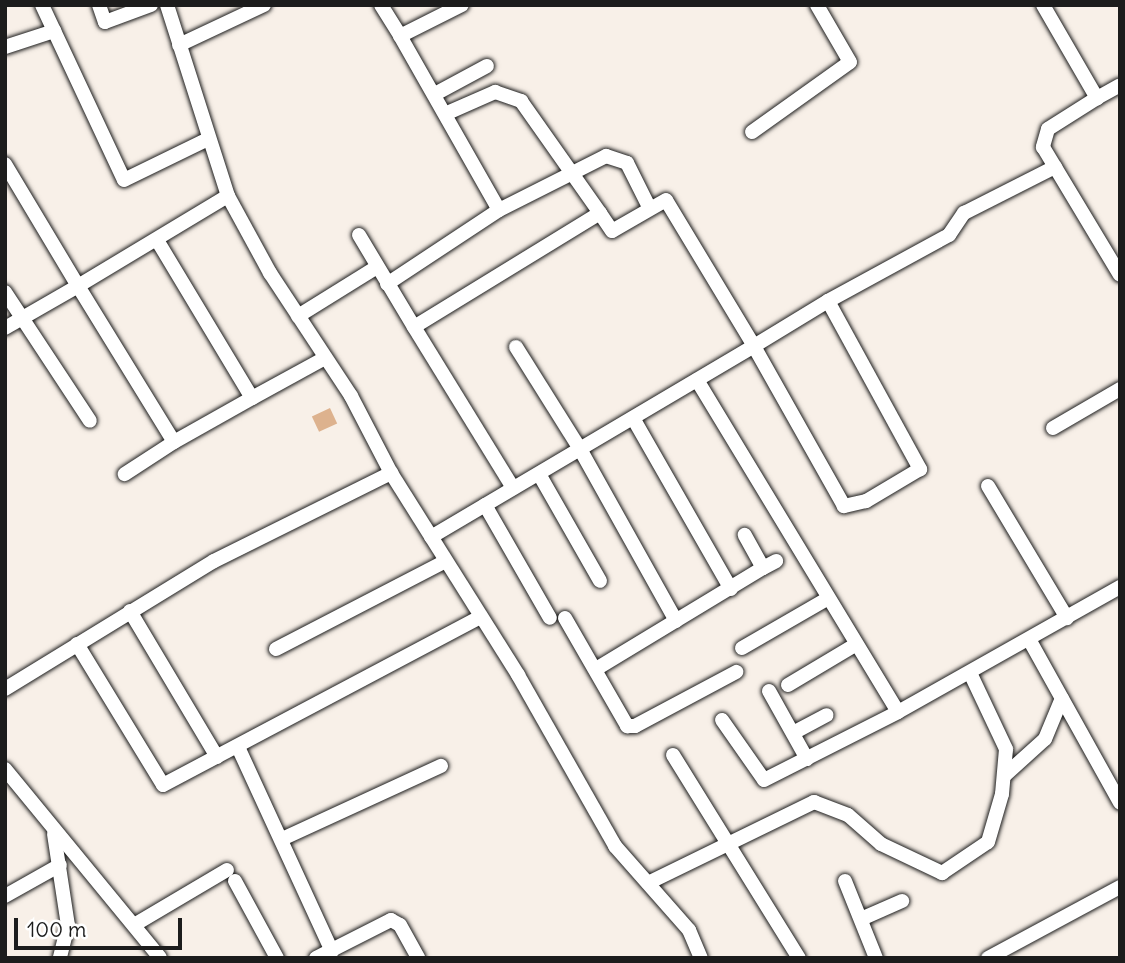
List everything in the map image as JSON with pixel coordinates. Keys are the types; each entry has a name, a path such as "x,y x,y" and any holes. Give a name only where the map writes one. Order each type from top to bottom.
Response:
{"street":[{"path":"42,5 124,180 208,139"},
{"path":"99,5 105,22 151,5"},
{"path":"167,5 228,196 298,316 351,396 391,473 518,675 615,846 689,930 701,958"},
{"path":"179,45 264,5"},
{"path":"381,5 435,94 499,210"},
{"path":"400,36 462,5"},
{"path":"752,132 850,62 817,5"},
{"path":"1043,5 1097,98"},
{"path":"5,47 54,31"},
{"path":"435,94 486,66"},
{"path":"1119,274 1055,167 1042,138 1048,129 1120,85"},
{"path":"445,114 495,92 521,101 612,231 666,200 754,345 844,506 910,479 920,469 828,301"},
{"path":"387,284 499,210 570,170 606,156 627,163 650,209"},
{"path":"5,164 174,442"},
{"path":"431,537 828,301 949,235 964,213 1055,167"},
{"path":"5,328 228,196"},
{"path":"414,327 600,213"},
{"path":"359,235 513,488"},
{"path":"157,240 252,398"},
{"path":"298,316 377,267"},
{"path":"5,292 90,421"},
{"path":"516,347 580,449 676,621"},
{"path":"125,474 174,442 325,358"},
{"path":"697,380 827,599 898,712"},
{"path":"1053,428 1120,389"},
{"path":"633,418 731,589"},
{"path":"5,690 214,562 391,473"},
{"path":"539,474 600,581"},
{"path":"988,486 1067,618"},
{"path":"485,505 550,618"},
{"path":"596,669 769,564 745,535"},
{"path":"276,649 446,561"},
{"path":"722,720 761,779 807,759 971,675 1120,587"},
{"path":"742,648 827,599"},
{"path":"130,611 217,757"},
{"path":"77,644 163,785 480,617"},
{"path":"565,618 596,669 612,704 631,727 736,671"},
{"path":"1030,641 1120,803"},
{"path":"788,685 855,645"},
{"path":"648,883 814,802 849,815 881,844 942,873 988,842 1004,775 1006,748 971,675"},
{"path":"769,691 807,759"},
{"path":"1004,775 1045,739 1062,698"},
{"path":"793,733 827,715"},
{"path":"238,747 332,951"},
{"path":"673,755 799,958"},
{"path":"282,839 441,766"},
{"path":"5,769 54,834 90,867 160,958"},
{"path":"54,834 68,925 60,958"},
{"path":"7,892 60,865"},
{"path":"134,925 231,876 276,958"},
{"path":"845,881 876,958"},
{"path":"988,958 1120,887"},
{"path":"860,919 902,901"},
{"path":"316,958 391,919 400,925 418,958"}],"building":[{"path":"330,408 337,423 319,432 312,416"}]}
